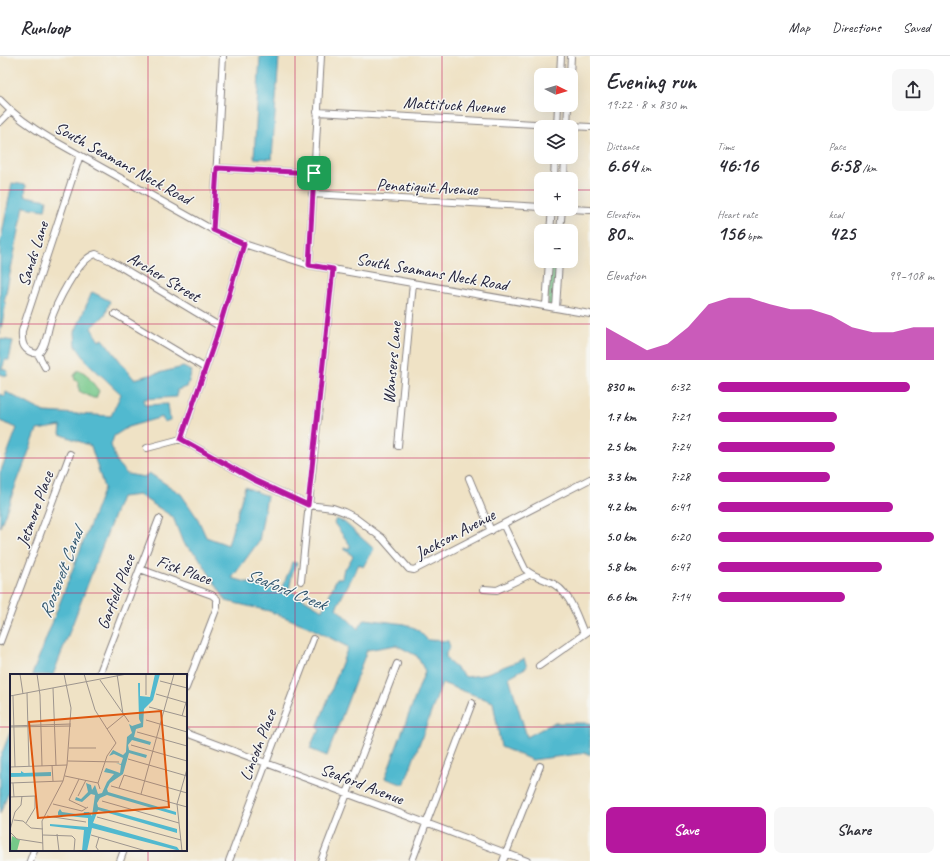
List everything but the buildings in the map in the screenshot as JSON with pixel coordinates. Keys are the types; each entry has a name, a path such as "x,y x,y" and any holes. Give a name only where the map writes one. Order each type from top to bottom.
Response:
{"street":[{"path":"213,230 223,56"},
{"path":"309,265 320,56"},
{"path":"560,68 561,56"},
{"path":"570,68 571,56"},
{"name":"South Seamans Neck Road","path":"0,100 29,126 213,230 244,244 309,265 590,314"},
{"path":"0,122 11,111"},
{"name":"Mattituck Avenue","path":"317,112 534,125"},
{"name":"Mattituck Avenue","path":"578,126 590,127"},
{"name":"Sands Lane","path":"38,354 28,351 24,347 21,339 22,331 80,156"},
{"path":"217,168 314,173"},
{"name":"Penatiquit Avenue","path":"312,194 534,207"},
{"path":"578,209 590,210"},
{"path":"146,448 181,439 219,326 244,244"},
{"name":"Archer Street","path":"38,354 42,351 50,321 64,290 83,264 94,254 111,261 219,326"},
{"path":"546,306 549,268"},
{"path":"556,308 559,268"},
{"path":"301,581 333,269"},
{"name":"Wansers Lane","path":"398,446 414,283"},
{"path":"115,314 205,368"},
{"path":"38,354 45,366"},
{"name":"Jackson Avenue","path":"181,439 254,480 308,505 333,508 354,517 382,538 412,570 421,567 590,479"},
{"name":"Jetmore Place","path":"0,642 70,454"},
{"path":"469,478 491,531"},
{"name":"Garfield Place","path":"99,674 159,519"},
{"path":"503,524 525,569 531,574 551,582 564,593 587,633"},
{"name":"Fisk Place","path":"140,569 212,595 217,599 217,607 187,685"},
{"path":"484,589 497,590 531,574"},
{"path":"539,666 590,630"},
{"name":"Lincoln Place","path":"229,861 313,639"},
{"path":"321,861 397,664"},
{"path":"412,861 472,703"},
{"name":"Seaford Avenue","path":"187,733 527,861"},
{"path":"503,861 540,766"},
{"path":"30,861 34,851"},
{"path":"120,861 124,851"}],"green space":[{"path":"550,268 557,268 555,306 548,305"},
{"path":"80,370 86,374 99,391 96,398 79,391 79,383 75,380 74,376 77,371"}],"water":[{"path":"260,56 279,56 272,159 254,158"},
{"path":"12,183 26,185 25,196 47,200 45,210 24,207 4,302 6,303 0,334 0,244"},
{"name":"Seaford Creek","path":"92,292 110,301 105,315 91,328 99,341 103,339 134,379 183,367 192,371 187,387 177,390 177,397 144,399 144,405 168,404 170,420 164,422 162,417 128,427 114,436 111,445 117,463 127,474 144,477 149,473 181,494 198,519 206,537 228,545 245,487 267,496 259,541 232,578 267,588 281,589 292,562 297,563 292,574 289,590 322,610 331,597 329,595 337,578 342,578 344,568 346,568 353,556 349,551 344,550 344,548 350,548 350,545 334,523 336,519 344,522 374,549 363,567 359,564 336,608 358,629 365,619 405,624 417,629 428,640 448,641 450,647 446,653 446,657 450,663 466,677 482,675 524,659 527,667 509,677 527,737 553,723 590,723 590,755 586,753 532,760 501,747 493,702 442,683 404,785 385,778 425,671 417,656 396,645 367,650 327,756 310,749 316,733 318,734 320,729 317,728 348,647 307,626 269,611 226,601 198,556 183,543 173,517 139,495 121,497 53,674 32,674 104,488 91,446 60,434 61,426 37,430 0,527 0,473 17,428 0,421 0,394 5,396 6,392 44,412 111,416 121,394 88,363 76,346 75,332"},
{"path":"0,339 13,341 9,360 5,360 2,369 8,371 7,376 0,374"},
{"path":"10,733 10,788 0,814 0,758"}],"route":[{"path":"217,168 314,173 309,265 333,269 308,505 254,480 181,439 216,338 244,244 213,230 217,168"}],"water label":[{"name":"Roosevelt Canal","path":"61,573"}]}
